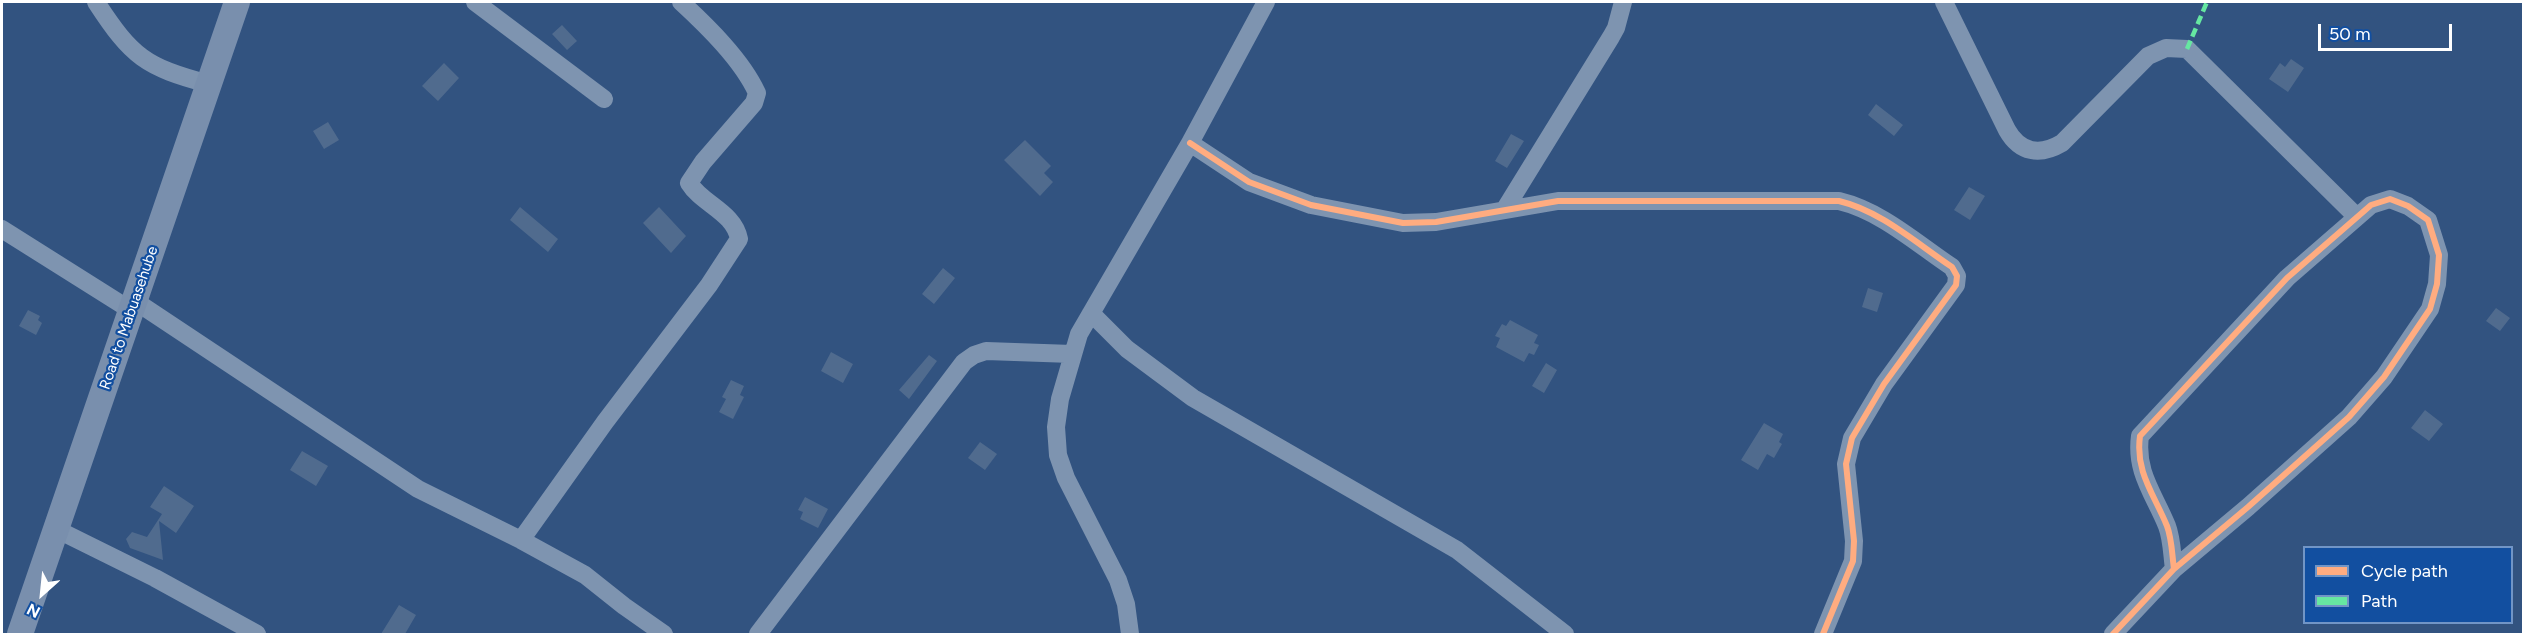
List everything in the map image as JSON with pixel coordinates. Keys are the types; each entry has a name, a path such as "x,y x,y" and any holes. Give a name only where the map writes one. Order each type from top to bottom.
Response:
{"main road":[{"name":"Road to Mabuasehube","path":"20,634 237,2"}],"street":[{"path":"96,2 132,51 174,75 209,84"},
{"path":"475,2 604,99"},
{"path":"521,540 605,422 709,285 740,239 738,231 730,221 689,183 703,162 754,103 757,93 751,80 709,29 681,2"},
{"path":"1130,634 1126,604 1118,580 1066,478 1058,455 1056,428 1059,408 1072,354 1090,313 1190,143 1266,2"},
{"path":"1505,209 1611,38 1623,2"},
{"path":"1944,2 2007,130 2019,146 2031,152 2046,151 2062,143 2148,56 2166,48 2187,49 2357,217"},
{"path":"1190,143 1249,182 1311,205 1403,223 1436,222 1558,201 1839,201 1859,205 1877,215 1952,267 1957,276 1956,285 1884,384 1852,438 1846,464 1854,541 1852,561 1823,634"},
{"path":"2113,634 2174,569 2349,417 2384,376 2430,309 2437,284 2439,255 2428,220 2408,206 2390,199 2371,205 2357,217 2287,278 2140,436 2138,452 2140,468 2168,529 2174,569"},
{"path":"2,229 134,306 418,489 521,540 585,575 664,634"},
{"path":"1090,313 1127,349 1193,398 1457,550 1564,634"},
{"path":"758,634 964,362 986,351 1072,354"},
{"path":"56,529 156,578 257,634"}],"building":[{"path":"562,25 577,41 567,50 552,34"},
{"path":"2291,59 2304,68 2288,92 2269,79 2280,63 2285,67"},
{"path":"444,63 459,78 438,101 422,86"},
{"path":"1876,104 1903,125 1894,136 1868,115"},
{"path":"328,122 339,140 324,149 313,131"},
{"path":"1511,134 1524,141 1507,168 1495,161"},
{"path":"1025,140 1051,166 1044,173 1053,182 1040,196 1004,160"},
{"path":"1969,187 1985,196 1970,220 1954,210"},
{"path":"520,207 558,239 548,252 510,220"},
{"path":"659,207 686,236 671,253 643,223"},
{"path":"943,268 955,278 934,304 922,294"},
{"path":"1868,288 1883,293 1877,312 1862,307"},
{"path":"2496,308 2510,318 2500,331 2486,321"},
{"path":"28,310 40,316 38,320 42,323 36,335 19,326"},
{"path":"1510,320 1538,335 1534,343 1539,345 1534,355 1529,353 1524,362 1496,347 1500,338 1495,336 1502,324 1506,326"},
{"path":"831,352 853,364 843,383 821,371"},
{"path":"929,355 937,361 909,399 899,390"},
{"path":"1546,363 1557,370 1544,393 1532,386"},
{"path":"731,380 744,386 740,395 744,397 733,419 719,412 726,399 722,397"},
{"path":"2425,410 2443,424 2429,441 2411,428"},
{"path":"1764,423 1783,434 1779,442 1782,444 1774,458 1767,454 1758,470 1741,460"},
{"path":"980,442 997,454 985,470 968,458"},
{"path":"302,451 328,466 316,486 290,470"},
{"path":"164,486 194,506 176,533 159,521 163,560 130,548 126,539 132,532 147,537 162,514 150,507"},
{"path":"805,497 828,509 818,528 800,519 803,512 798,510"},
{"path":"399,605 416,615 405,634 381,634"}],"marked path":[{"path":"2187,49 2207,2"}],"cycle path":[{"path":"1190,143 1249,182 1311,205 1403,223 1436,222 1558,201 1839,201 1884,220 1952,267 1957,276 1956,285 1884,384 1852,438 1846,464 1854,541 1853,561 1823,634"},
{"path":"2113,634 2174,569 2349,417 2384,377 2430,309 2437,284 2439,255 2428,220 2408,206 2390,199 2371,205 2287,278 2140,436 2140,461 2169,531 2174,569"}]}
